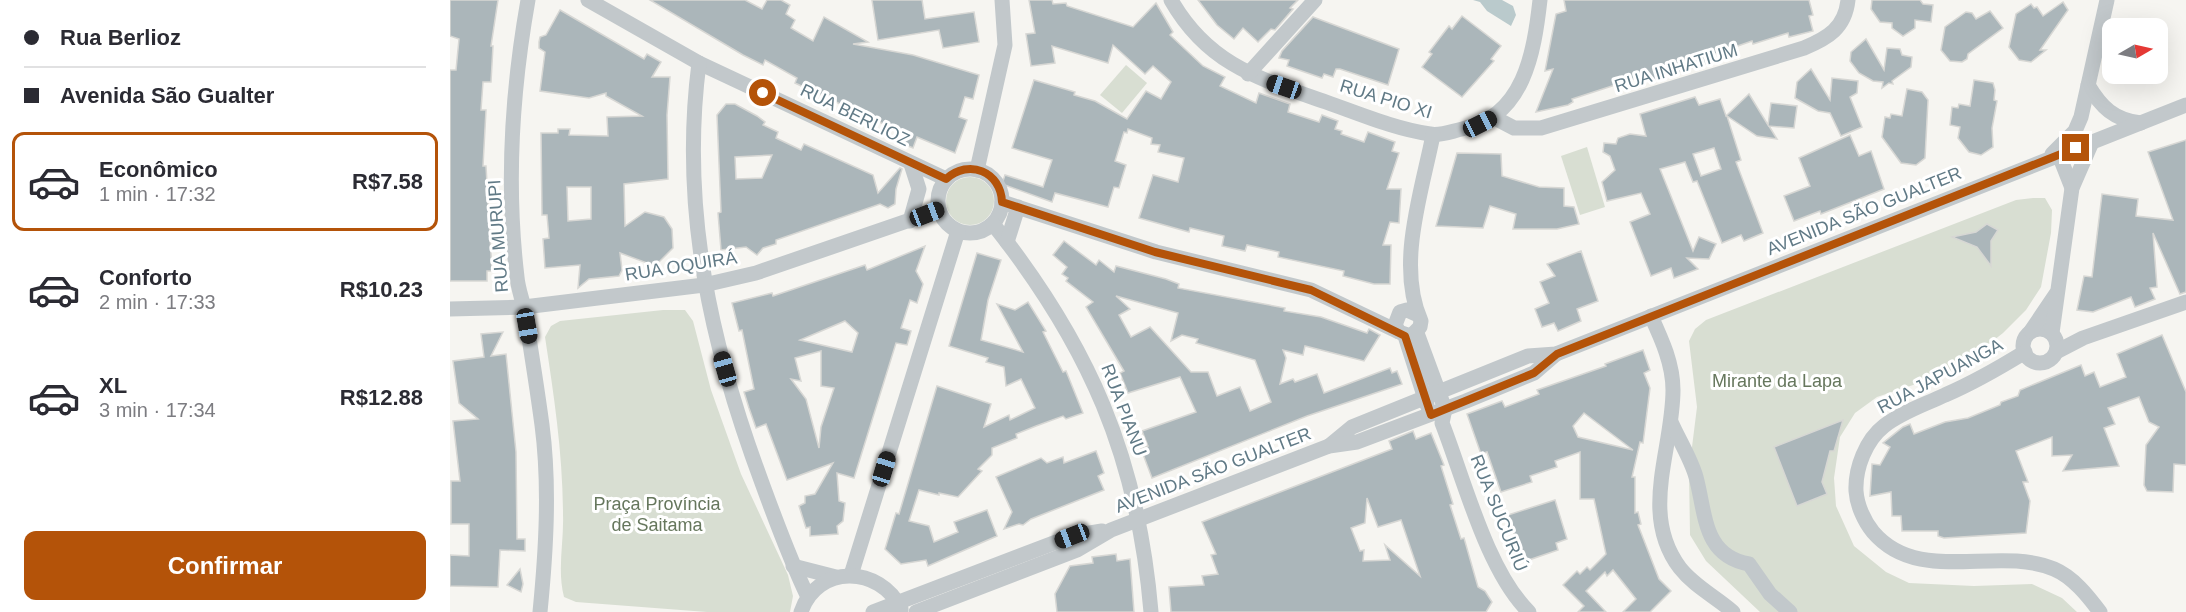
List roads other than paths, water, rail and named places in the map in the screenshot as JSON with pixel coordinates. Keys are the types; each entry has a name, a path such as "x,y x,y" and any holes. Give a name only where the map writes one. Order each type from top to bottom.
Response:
{"street":[{"name":"RUA MURUPI","path":"528,0 513,118 512,214 517,279 524,307 543,429 545,477 540,612"},
{"name":"RUA BERLIOZ","path":"588,0 699,63 946,179"},
{"name":"RUA PIO XI","path":"1171,0 1180,15 1212,52 1248,74 1368,116 1433,135 1467,128 1493,117 1512,98 1527,71 1540,0"},
{"path":"1248,74 1315,0"},
{"name":"RUA INHATIUM","path":"1493,117 1514,128 1541,128 1804,48 1832,35 1840,26 1848,0"},
{"path":"2072,188 2052,157 2075,130 2088,85 2107,0"},
{"path":"977,170 1005,45 999,3"},
{"path":"699,63 693,109 692,170 704,285 718,347 744,434 793,566 808,597"},
{"path":"2088,85 2101,105 2112,114 2128,121 2142,123"},
{"name":"AVENIDA SÃO GUALTER","path":"916,612 1077,550 1111,530 1329,446 1357,442 1439,415 1534,373 1557,354 2186,105"},
{"path":"1403,326 1411,278 1411,251 1433,135"},
{"path":"2056,294 2024,340 2025,352 2032,361 2049,360 2054,341 2056,294 2072,188 2092,142"},
{"path":"910,221 920,189 911,164"},
{"path":"960,170 977,170 995,180 1001,191 1002,202 999,216 993,224 974,234 958,231 945,222 939,210 939,192 946,179 960,170"},
{"path":"1002,202 1155,252 1311,290 1363,313 1403,326 1421,321 1411,278"},
{"path":"1007,242 1018,207"},
{"name":"RUA OQUIRÁ","path":"450,309 524,307 704,285 756,273 939,210"},
{"name":"RUA PIANU","path":"993,224 1065,323 1092,376 1124,463 1143,545 1151,612"},
{"path":"851,575 958,231"},
{"path":"2054,341 2083,338 2186,302"},
{"path":"1652,316 1671,367 1671,422 1659,491 1659,517 1665,539 1681,568 1733,612"},
{"name":"RUA SUCURIÚ","path":"1403,326 1493,561 1508,586 1529,612"},
{"path":"2031,331 2044,329 2054,341"},
{"name":"RUA JAPUANGA","path":"2025,352 1989,374 1898,416 1882,427 1870,442 1858,468 1856,491 1858,504 1869,527 1880,540 1897,553 1913,559 1941,561 2033,562 2056,569 2080,587 2100,612"},
{"name":"AVENIDA SÃO GUALTER","path":"1329,446 1352,427 1431,395 1528,356 1557,354"},
{"path":"1671,422 1695,476 1704,525 1719,548 1734,561 1749,564 1770,594 1790,612"},
{"name":"AVENIDA SÃO GUALTER","path":"873,612 900,607 1072,536 1111,530"},
{"path":"793,566 836,577"},
{"path":"801,612 808,597 820,585 836,577 851,575 878,582 900,607"}],"park label":[{"name":"Mirante da Lapa","path":"1777,381"},
{"name":"Praça Província de Saitama","path":"657,514"}]}
